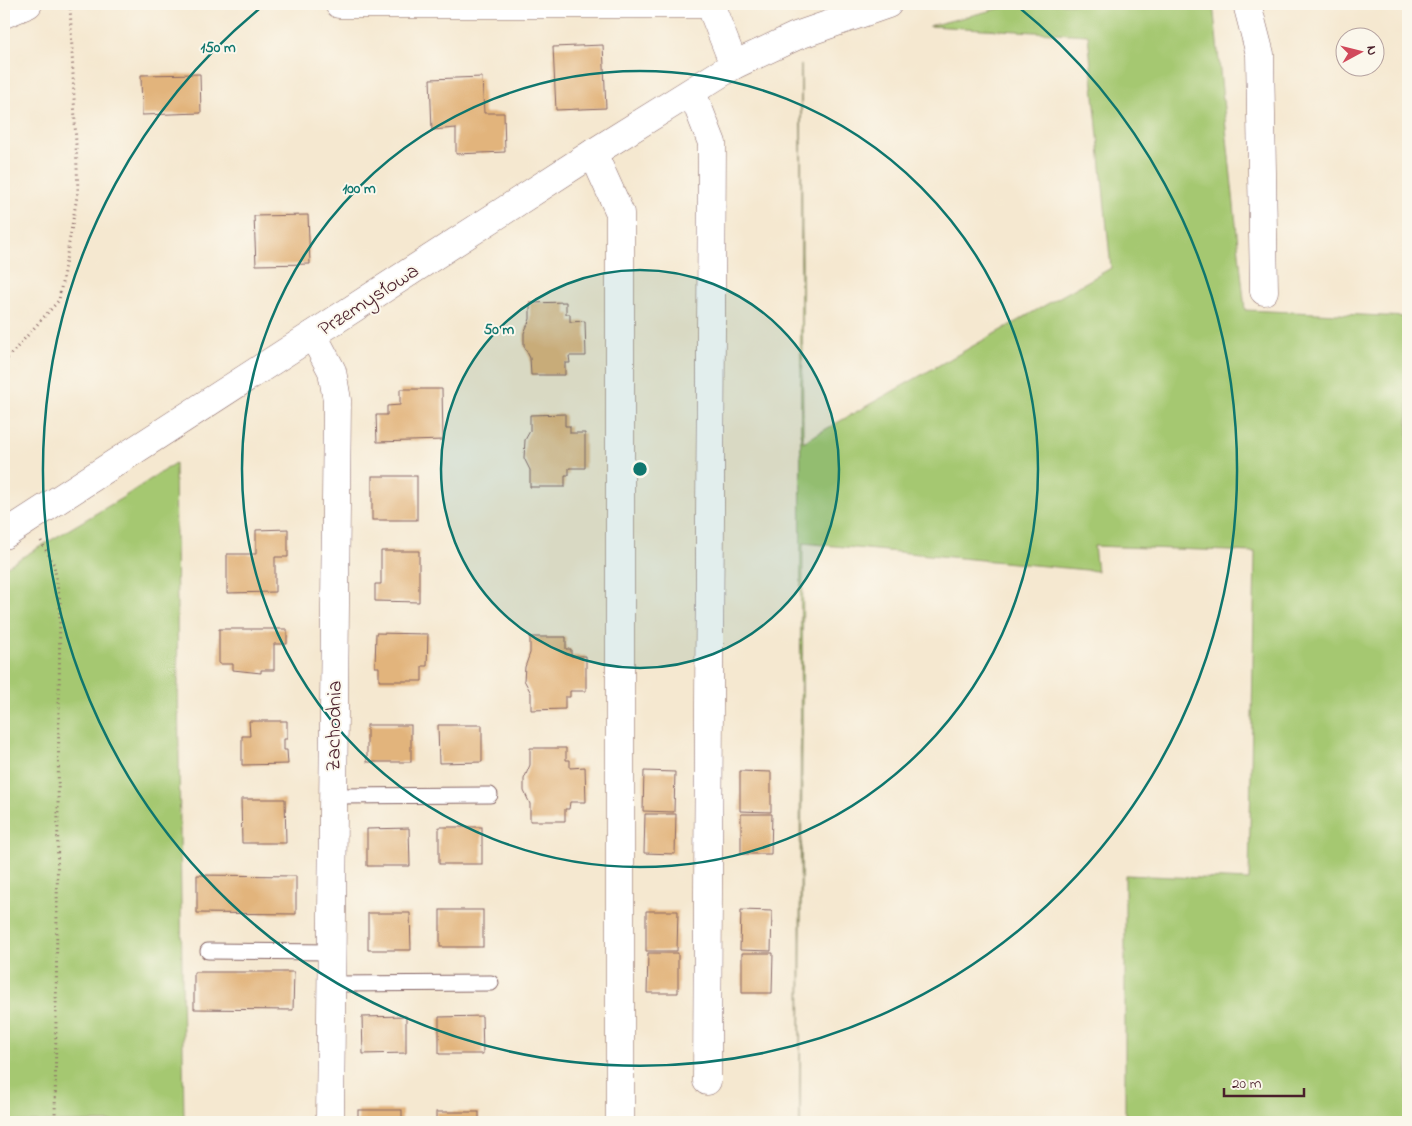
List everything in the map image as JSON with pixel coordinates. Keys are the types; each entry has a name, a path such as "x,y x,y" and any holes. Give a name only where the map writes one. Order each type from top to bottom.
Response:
{"street":[{"path":"4,14 28,4"},
{"path":"339,4 710,4 734,65"},
{"name":"Przemysłowa","path":"4,535 593,153 734,65 796,36 888,4"},
{"path":"1247,4 1260,54 1264,291"},
{"path":"692,92 712,143 707,1081"},
{"path":"593,153 620,212 620,1122"},
{"name":"Zachodnia","path":"313,335 332,371 337,400 330,1122"}],"lane":[{"path":"333,796 490,795"},
{"path":"208,952 331,952"},
{"path":"332,984 490,984"}],"path":[{"path":"4,362 59,300 78,191 70,4"},
{"path":"29,519 54,565 60,601 55,1122"}],"green space":[{"path":"1017,4 1213,4 1245,310 1408,317 1408,1122 1125,1122 1125,875 1249,880 1255,552 1094,546 1097,571 803,543 800,1122 801,65 803,442 1111,268 1088,35 929,26"},
{"path":"175,463 184,1122 4,1122 4,568 122,498"}],"building":[{"path":"603,45 606,108 556,110 553,47"},
{"path":"200,74 201,113 142,115 141,75"},
{"path":"482,77 484,113 504,113 505,152 456,154 456,128 432,130 430,79"},
{"path":"308,215 310,264 256,265 254,216"},
{"path":"566,302 566,314 570,314 570,322 585,321 586,356 569,356 570,363 565,363 565,375 531,375 530,358 524,346 524,333 530,319 530,303"},
{"path":"400,389 442,389 443,440 377,442 376,415 387,415 387,406 400,405"},
{"path":"565,414 565,426 570,426 570,433 585,433 585,468 569,468 569,475 565,475 565,487 530,487 530,470 524,458 525,440 530,431 530,415"},
{"path":"372,476 417,476 417,520 372,520"},
{"path":"288,529 288,557 275,557 275,592 227,593 227,554 256,554 256,530"},
{"path":"381,551 419,551 419,602 375,601 375,584 381,584"},
{"path":"219,629 287,629 287,644 274,644 274,670 261,670 261,673 233,670 233,664 219,664"},
{"path":"376,633 428,634 427,666 422,666 422,681 379,681 379,667 375,667"},
{"path":"530,637 566,637 566,649 571,649 571,656 586,656 586,691 570,691 570,697 565,697 565,709 531,710 531,693 524,680 525,667 530,653"},
{"path":"249,721 287,721 287,739 284,739 284,750 287,750 288,764 242,765 242,736 250,736"},
{"path":"367,725 411,725 411,762 367,762"},
{"path":"438,725 482,725 482,762 439,763"},
{"path":"530,748 566,748 566,760 570,760 570,768 585,767 586,802 570,802 569,809 565,809 565,821 530,821 530,804 524,791 524,779 530,765"},
{"path":"644,771 675,772 674,812 643,811"},
{"path":"740,771 771,772 771,812 740,811"},
{"path":"241,799 285,799 286,843 242,843"},
{"path":"645,814 676,814 675,854 644,853"},
{"path":"741,814 772,814 771,854 741,854"},
{"path":"439,827 482,827 482,864 439,864"},
{"path":"409,828 410,866 367,866 367,829"},
{"path":"197,875 296,876 296,914 197,913"},
{"path":"440,910 483,910 483,947 440,947"},
{"path":"741,910 772,911 771,951 740,950"},
{"path":"646,911 678,911 677,951 646,951"},
{"path":"368,913 410,913 411,950 368,950"},
{"path":"648,953 678,953 678,993 647,993"},
{"path":"742,953 773,953 772,993 742,993"},
{"path":"194,972 294,972 293,1010 194,1009"},
{"path":"406,1016 406,1053 363,1054 362,1017"},
{"path":"482,1016 483,1054 439,1054 439,1017"},
{"path":"358,1110 402,1110 402,1122 358,1122"},
{"path":"436,1112 479,1112 479,1122 436,1122"}]}
